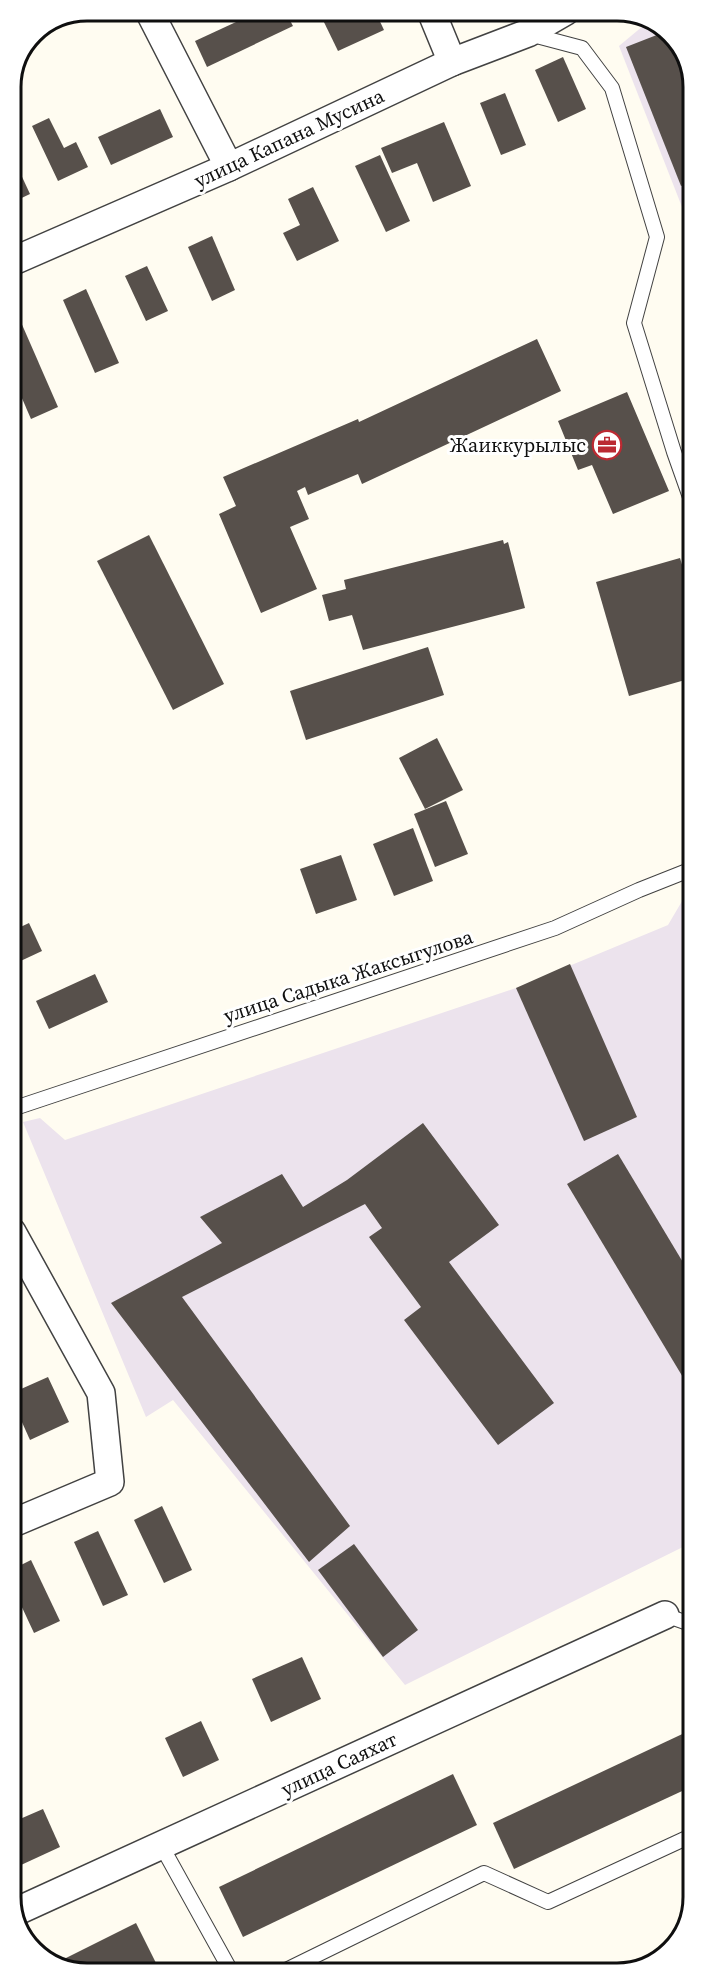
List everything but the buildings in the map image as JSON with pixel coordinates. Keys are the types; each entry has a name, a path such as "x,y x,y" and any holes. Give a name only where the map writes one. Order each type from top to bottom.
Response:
{"street":[{"path":"156,21 229,167"},
{"path":"435,21 452,62"},
{"name":"улица Капана Мусина","path":"21,258 229,167 452,62 528,33 549,21"},
{"path":"21,1248 101,1393 110,1482 21,1520"},
{"name":"улица Саяхат","path":"22,1909 665,1615"}],"lane":[{"path":"528,33 582,48 612,88 657,237 634,323 683,476"},
{"name":"улица Садыка Жаксыгулова","path":"21,1105 555,928 683,873"},
{"path":"665,1615 683,1621"},
{"path":"300,1963 484,1873 548,1902 683,1840"},
{"path":"161,1845 226,1963"}],"shaded area":[{"path":"642,27 664,40 678,62 683,87 683,210 619,46"},
{"path":"683,900 683,1547 405,1685 173,1400 146,1417 23,1122 40,1118 65,1140 516,988 668,925"}],"place":[{"name":"Жаиккурылыс","path":"607,445"}]}
